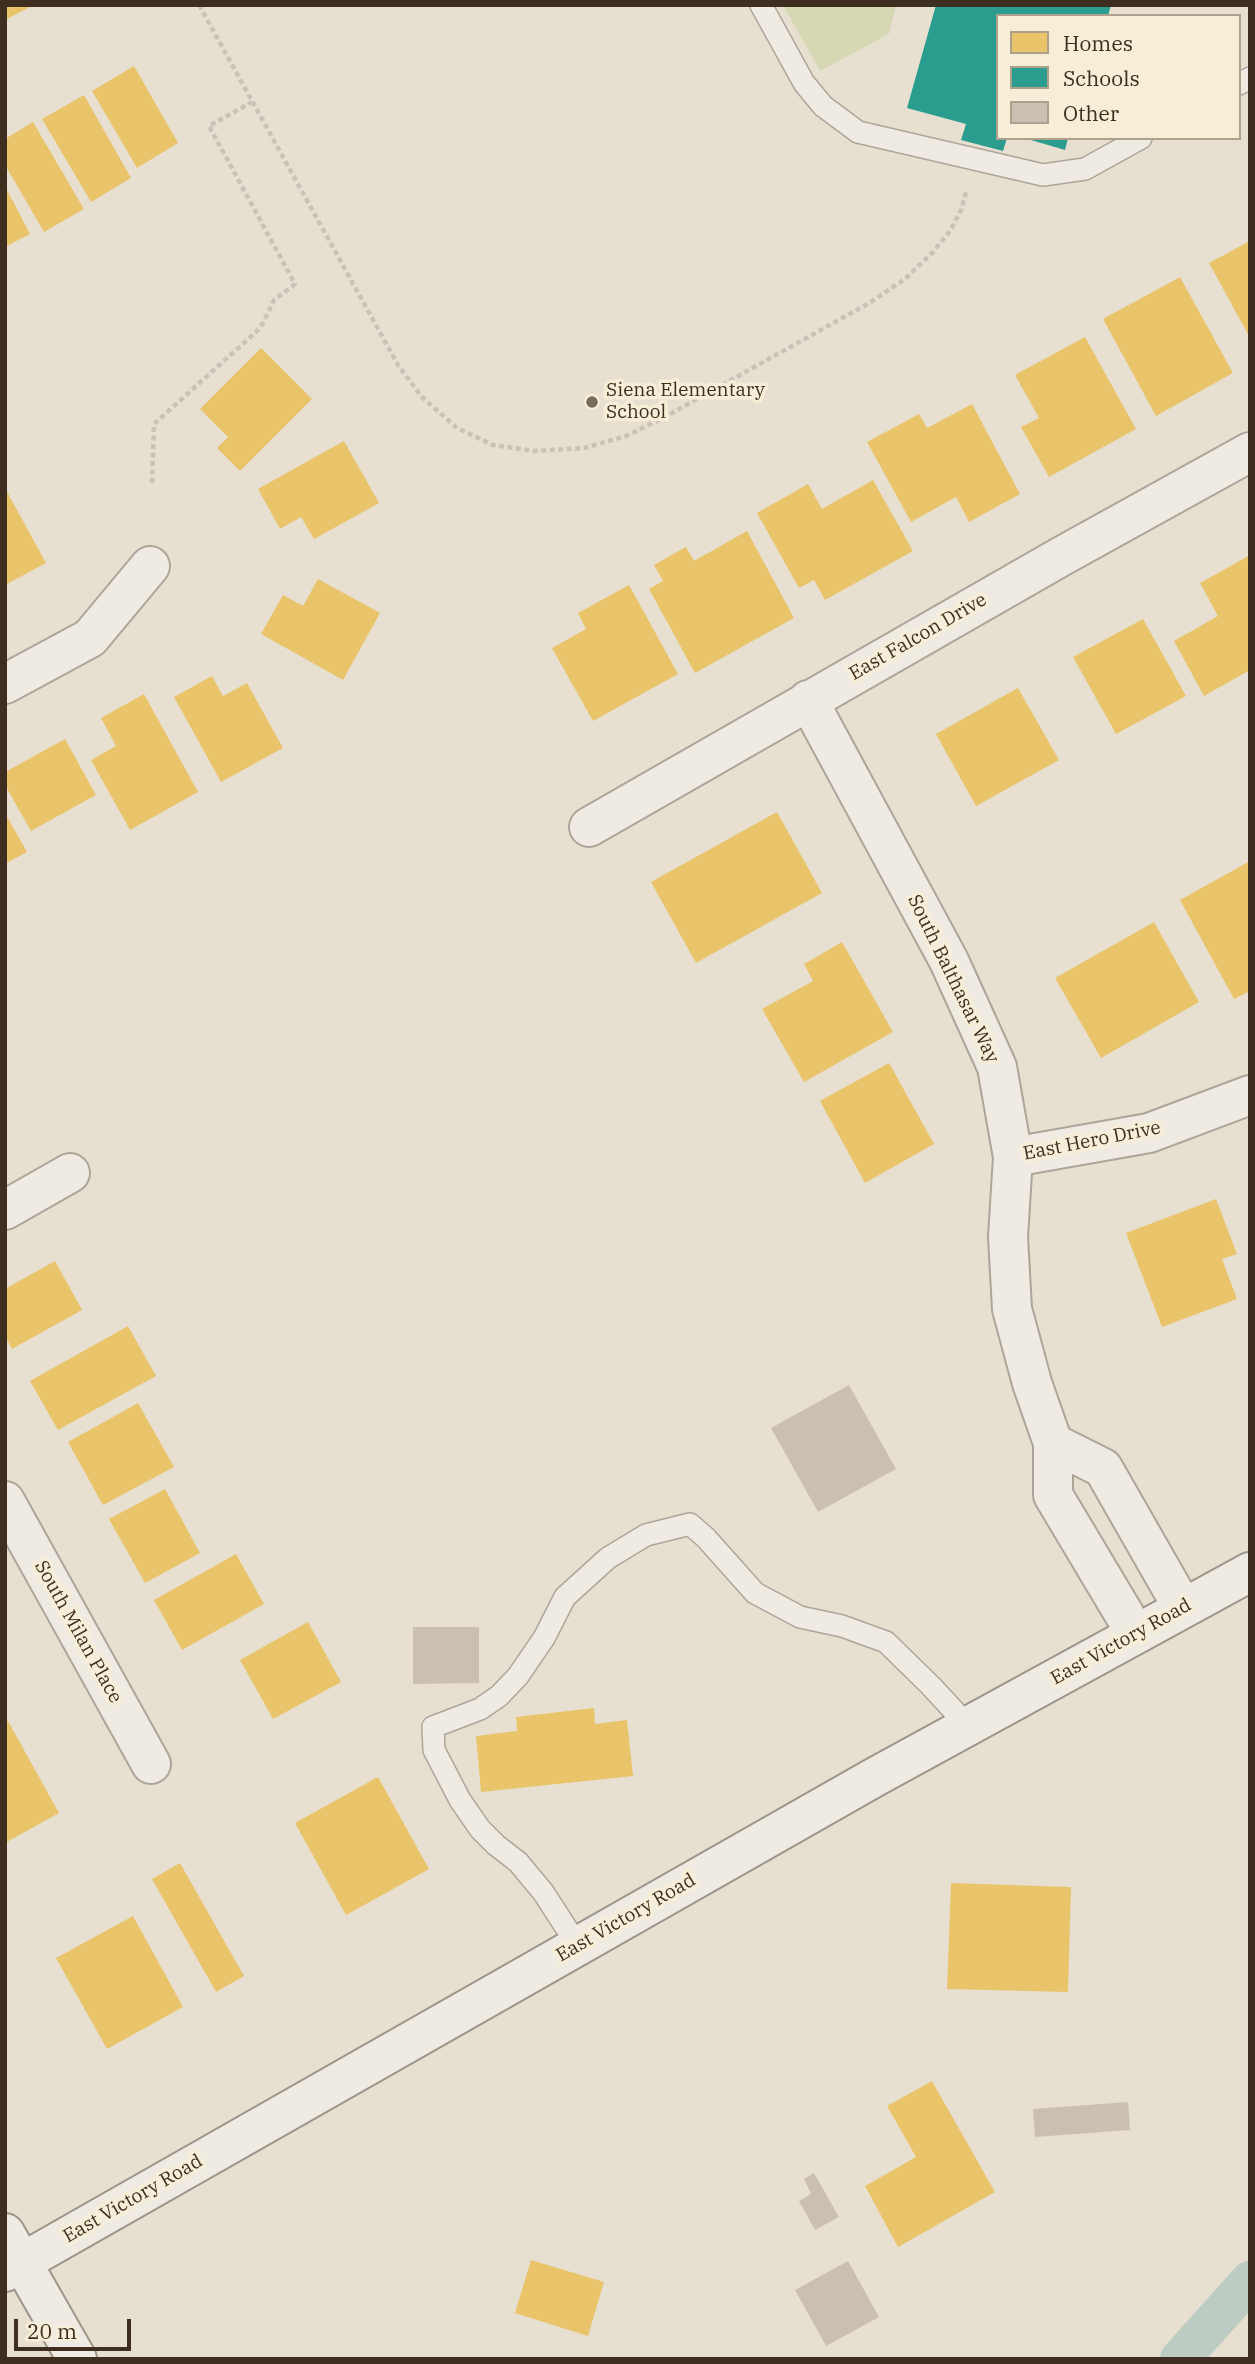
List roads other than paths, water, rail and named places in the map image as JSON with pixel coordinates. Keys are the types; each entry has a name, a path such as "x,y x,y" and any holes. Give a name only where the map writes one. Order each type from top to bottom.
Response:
{"street":[{"name":"East Falcon Drive","path":"589,827 808,700 1250,452"},
{"path":"5,684 90,638 150,566"},
{"name":"South Balthasar Way","path":"808,700 950,961 997,1067 1013,1157 1008,1237 1012,1309 1032,1383 1054,1443 1053,1495 1136,1634"},
{"name":"East Hero Drive","path":"1013,1157 1149,1133 1250,1095"},
{"path":"5,1210 70,1173"},
{"path":"1054,1443 1103,1468 1183,1608"},
{"name":"South Milan Place","path":"5,1501 151,1764"},
{"name":"East Victory Road","path":"11,2256 578,1946 968,1726 1250,1572"},
{"path":"11,2256 77,2359"}],"lane":[{"path":"761,5 804,83 823,106 858,132 1043,175 1085,169 1137,140"},
{"path":"578,1946 543,1892 518,1862 480,1829 460,1800 434,1751 433,1727 480,1709 499,1696 518,1676 544,1638 565,1597 608,1558 646,1535 690,1524 755,1593 800,1617 842,1626 886,1642 968,1726"}],"waterway":[{"path":"1180,2359 1250,2281"}],"place":[{"name":"Siena Elementary School","path":"592,402"}]}
